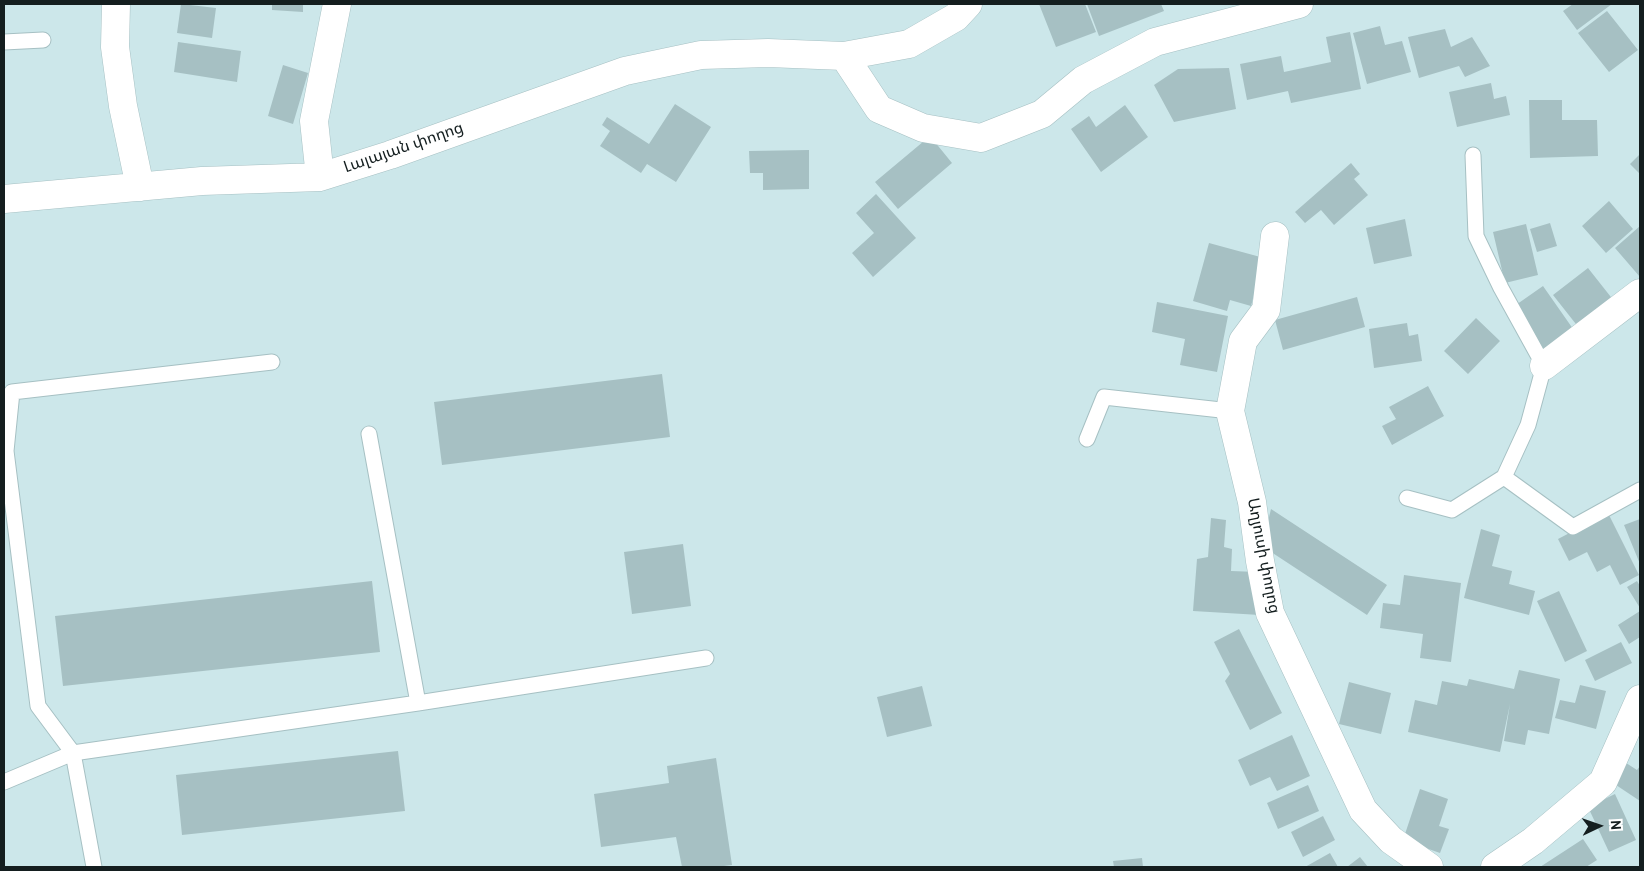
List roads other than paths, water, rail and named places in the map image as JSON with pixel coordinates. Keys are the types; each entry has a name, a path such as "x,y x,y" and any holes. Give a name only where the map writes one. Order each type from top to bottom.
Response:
{"street":[{"path":"116,4 115,47 123,106 140,187"},
{"path":"320,176 314,121 337,4"},
{"name":"Լալայան փողոց","path":"4,199 202,182 320,176 399,152 625,71 701,56 768,53 844,56 909,44 956,17 968,4"},
{"path":"844,56 879,109 923,128 981,138 1042,114 1083,80 1155,42 1299,4"},
{"name":"Աղյուսի փողոց","path":"1274,236 1266,310 1243,341 1230,411 1252,502 1270,613 1363,810 1391,840 1429,867"},
{"path":"1544,366 1640,293"},
{"path":"1494,867 1533,841 1603,782 1640,699"}],"lane":[{"path":"4,42 43,40"},
{"path":"1407,498 1452,510 1504,477 1528,425 1544,366 1501,288 1476,236 1472,155"},
{"path":"94,867 73,753 38,706 6,451 12,392 272,362"},
{"path":"1087,439 1104,397 1230,411"},
{"path":"369,434 418,703"},
{"path":"1504,477 1573,527 1640,490"},
{"path":"4,782 73,753 418,703 706,658"}]}
